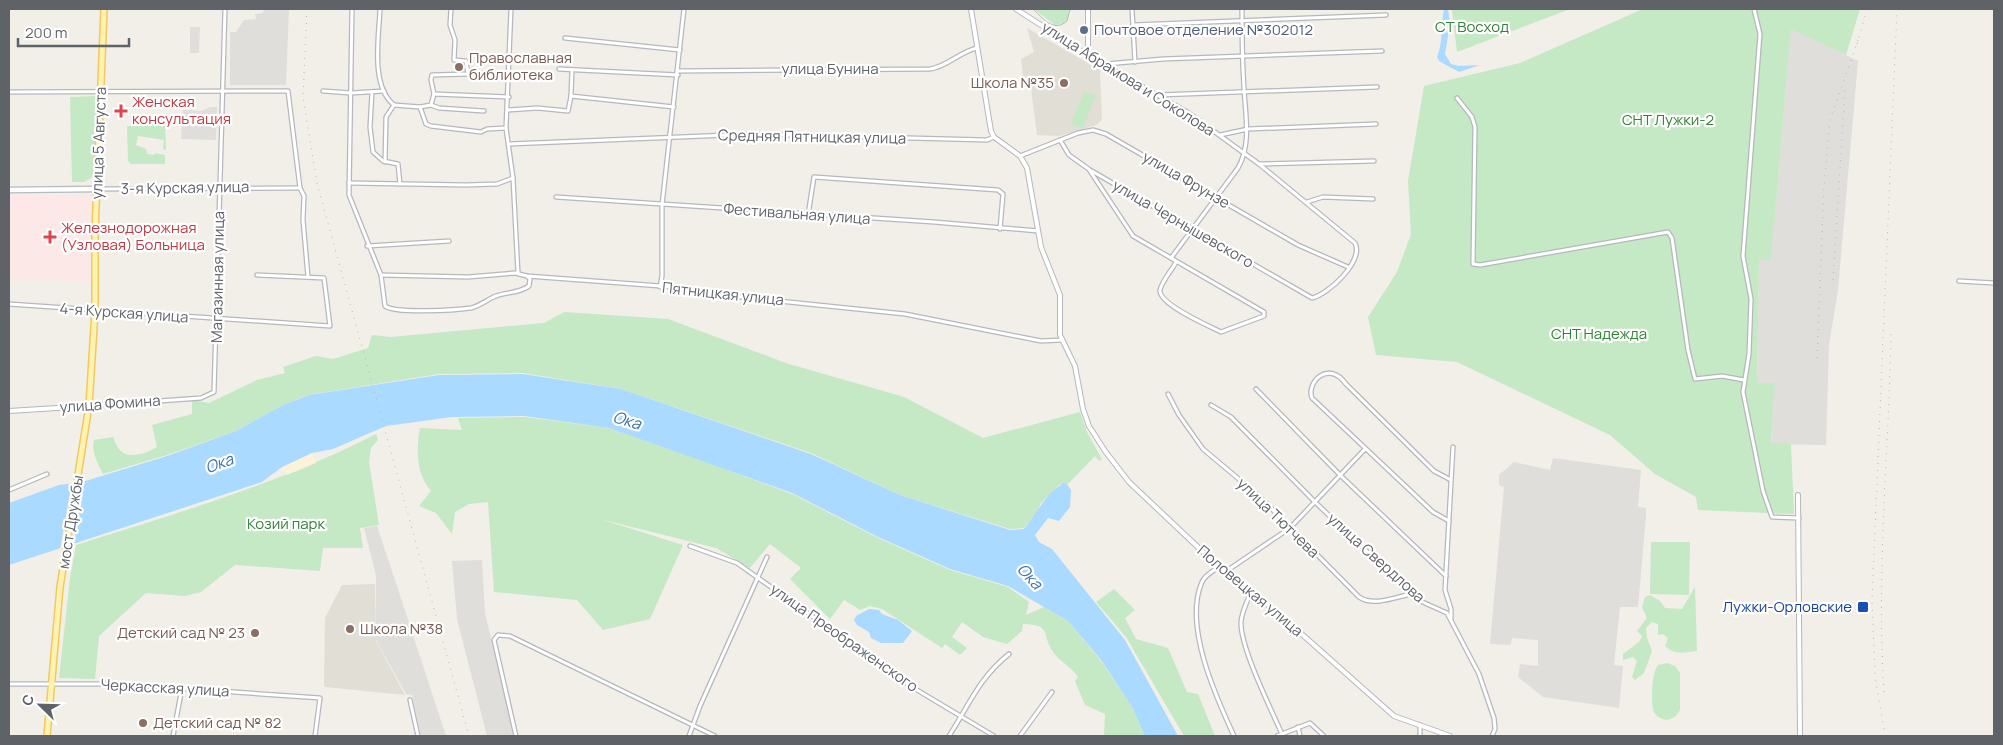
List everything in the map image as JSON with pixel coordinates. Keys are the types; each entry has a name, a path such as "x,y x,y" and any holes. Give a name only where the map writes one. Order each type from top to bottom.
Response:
{"main road":[{"name":"улица 5 Августа","path":"82,456 89,406 96,311 97,190 104,9"},
{"name":"3-я Курская улица","path":"9,190 97,190"},
{"name":"мост Дружбы","path":"47,736 60,587 82,456"}],"street":[{"name":"Магазинная улица","path":"211,395 215,388 225,9"},
{"path":"352,9 349,195 367,246 381,275 386,306 388,309 472,308 496,296 524,290 529,286 530,279 527,276"},
{"path":"380,9 377,71 384,90 394,106"},
{"path":"451,9 450,25 455,40 454,60 466,61 468,74"},
{"path":"511,9 509,97 506,128 513,178 518,273"},
{"path":"660,287 662,205 668,138 678,76 684,9"},
{"path":"971,9 990,126 994,137 1020,156 1027,168 1041,247 1060,295 1059,328 1062,340"},
{"name":"улица Абрамова и Соколова","path":"1016,9 1092,58 1157,95 1219,135 1259,164 1355,243 1357,251 1353,264 1348,267"},
{"path":"1086,54 1088,48 1088,9"},
{"path":"1132,9 1135,62"},
{"path":"1170,258 1238,168 1243,154 1248,129 1244,94 1242,9"},
{"path":"1754,9 1760,34 1743,256 1751,299 1749,354 1743,392 1763,491 1772,517 1799,518"},
{"path":"1133,25 1386,15"},
{"path":"565,38 680,50"},
{"name":"улица Бунина","path":"678,70 930,69 938,68 965,51 977,48"},
{"path":"1105,64 1382,51"},
{"path":"560,69 678,76"},
{"path":"508,110 537,108 568,111 571,96 572,70"},
{"path":"431,105 434,94 431,80 432,75 484,73"},
{"path":"1157,95 1244,94 1377,87"},
{"path":"9,92 224,89 288,91 300,188 304,196 303,220 308,277 257,275"},
{"path":"323,91 351,93 384,90"},
{"path":"372,92 371,144 373,152 385,162 398,164 400,184"},
{"path":"434,94 509,97"},
{"path":"571,96 674,107"},
{"path":"1457,98 1472,117 1475,127 1473,264 1480,265 1668,232 1672,238 1688,350 1695,379 1722,376 1744,380"},
{"path":"394,106 420,107 431,105 440,108 484,111"},
{"path":"385,162 386,117 394,106"},
{"path":"420,107 426,124 431,126 481,132 487,129 506,128"},
{"path":"1219,135 1248,129 1376,124"},
{"name":"улица Фрунзе","path":"1020,156 1088,130 1106,134 1298,245 1348,267"},
{"name":"Средняя Пятницкая улица","path":"509,144 753,134 899,139 987,140 994,137"},
{"name":"улица Чернышевского","path":"1060,140 1070,155 1090,170 1312,298 1321,296 1333,286 1348,267"},
{"path":"1259,164 1374,161"},
{"path":"1090,170 1133,236 1264,312 1264,316 1221,332 1189,316 1162,299 1160,289 1176,262"},
{"path":"808,215 814,177 998,190 1003,194 1000,229"},
{"path":"350,183 466,185 497,184 513,178"},
{"name":"3-я Курская улица","path":"97,190 300,188"},
{"name":"Фестивальная улица","path":"556,197 934,222 1038,231"},
{"path":"1307,202 1322,197 1373,199"},
{"path":"367,246 449,241"},
{"name":"Пятницкая улица","path":"381,275 468,277 518,273 527,276 570,277 905,314 1041,341 1062,340"},
{"name":"4-я Курская улица","path":"9,304 217,320 330,326 324,278 308,277"},
{"path":"1959,280 1994,283"},
{"name":"Половецкая улица","path":"1062,340 1075,366 1083,408 1092,432 1129,482 1219,567 1278,613 1394,716 1450,736"},
{"path":"1449,521 1433,512 1312,398 1309,392 1311,386 1332,371 1340,375 1346,384 1434,471 1451,480"},
{"path":"1256,389 1341,476 1446,576"},
{"name":"улица Тютчева","path":"1168,394 1178,415 1203,449 1259,496 1364,601 1381,601 1411,594"},
{"name":"улица Фомина","path":"9,411 201,398 211,395"},
{"name":"улица Свердлова","path":"1211,405 1232,417 1316,503 1411,594 1418,600 1447,613 1479,674 1494,718 1495,729 1492,736"},
{"path":"1451,619 1451,609 1445,590 1453,447"},
{"path":"1225,572 1290,528 1316,503 1365,449"},
{"path":"9,490 47,474"},
{"path":"1798,495 1800,736"},
{"name":"улица Преображенского","path":"690,546 737,563 905,682 961,718 994,736"},
{"path":"690,736 767,557"},
{"path":"1219,567 1207,575 1202,582 1198,607 1199,641 1211,685 1234,736"},
{"path":"1251,592 1243,611 1241,624 1250,657 1282,734"},
{"path":"516,736 494,640 498,635 510,636 715,736"},
{"path":"949,736 983,679 992,668 1009,654"},
{"name":"Черкасская улица","path":"9,684 52,683 182,688 320,698 315,736"},
{"path":"173,736 182,688"},
{"path":"1020,736 1052,692"},
{"path":"410,700 418,736"},
{"path":"1277,736 1310,723 1324,736"},
{"path":"1420,725 1420,736"},
{"path":"1298,727 1300,736"}],"shaded area":[{"path":"264,9 289,9 286,85 230,85 230,32 236,32 244,20 256,19 255,14 263,13"},
{"path":"190,27 200,27 199,53 190,53"},
{"name":"Школа №35","path":"1027,28 1100,70 1102,120 1096,125 1060,136 1037,135 1031,88 1023,78 1021,59 1034,52"},
{"path":"1791,28 1858,61 1838,290 1829,345 1826,445 1771,444 1775,383 1757,383 1759,260 1771,260"},
{"path":"210,107 217,107 216,140 181,139 183,110 202,111"},
{"name":"Железнодорожная (Узловая) Больница","path":"92,195 90,282 9,278 9,196"},
{"path":"1553,458 1641,470 1638,507 1646,508 1646,515 1638,607 1620,607 1614,665 1623,666 1619,708 1543,697 1518,677 1520,664 1538,666 1538,640 1512,638 1511,645 1490,644 1504,487 1499,485 1499,475 1514,462 1550,470"},
{"path":"377,526 446,736 421,736 412,695 406,694 376,640 376,575 364,528"},
{"path":"482,560 485,614 507,700 513,736 487,736 457,619 452,561"},
{"name":"Школа №38","path":"375,584 376,641 405,695 325,687 324,685 325,618 342,585"}],"green space":[{"path":"1034,9 1069,9 1068,18 1064,23 1055,25"},
{"name":"СТ Восход","path":"1452,9 1570,9 1457,52"},
{"name":"СНТ Лужки-2","path":"1643,9 1860,9 1846,55 1791,29 1771,260 1759,260 1757,383 1775,383 1771,443 1791,444 1794,514 1698,510 1696,497 1655,474 1610,435 1457,362 1376,355 1368,317 1397,272 1411,234 1408,181 1424,86 1520,63"},
{"path":"1084,91 1096,95 1083,128 1071,124"},
{"path":"97,96 96,175 84,182 72,182 70,97"},
{"path":"139,120 165,121 166,150 163,149 164,140 138,136 136,145 146,149 147,154 165,155 165,164 131,164 128,161 127,126 139,126"},
{"path":"564,312 668,319 789,364 904,397 983,438 1080,412 1087,432 1102,459 1099,461 1095,456 1068,484 1059,485 1040,504 1038,512 1024,528 1010,529 900,495 811,453 621,389 523,373 439,374 308,395 283,405 236,431 167,455 103,474 93,449 94,440 113,437 117,446 125,454 134,455 150,451 157,447 152,425 192,414 192,400 209,403 257,380 285,373 283,367 316,356 333,359 368,348 372,335 391,337 544,323"},
{"path":"525,417 609,428 792,494 878,538 950,570 1008,587 1029,602 1026,615 1044,607 1068,621 1101,661 1132,707 1145,736 1104,736 1105,714 1085,705 1075,681 1078,677 1053,652 1045,632 1039,626 1023,624 1022,631 1007,644 983,637 962,622 952,637 967,648 960,655 945,644 942,648 882,609 870,606 860,610 844,600 830,619 790,579 801,568 770,544 750,568 716,548 600,519 683,545 650,619 603,630 577,600 494,592 488,502 469,504 455,512 452,534 436,513 419,506 431,491 422,477 418,461 420,428 462,430 458,418"},
{"name":"Козий парк","path":"376,434 378,440 371,448 369,462 379,525 360,528 363,548 323,548 320,571 235,565 201,592 185,596 146,593 99,636 95,679 59,678 70,578 76,545 229,496 303,468"},
{"path":"1651,542 1690,542 1689,595 1650,594"},
{"path":"1695,587 1697,651 1680,653 1669,649 1665,646 1668,638 1663,634 1658,635 1658,624 1652,622 1646,628 1647,638 1652,651 1644,673 1635,680 1632,677 1637,661 1633,657 1623,660 1623,654 1639,642 1642,636 1637,631 1647,618 1642,607 1645,597 1650,595 1660,601 1665,608 1682,609"},
{"path":"1114,589 1135,610 1125,618 1136,639 1168,648 1187,692 1198,694 1215,736 1184,736 1126,637 1096,602"},
{"path":"1667,663 1675,666 1680,673 1680,710 1675,717 1667,720 1659,718 1654,712 1652,695 1656,669 1658,665"}],"sand":[{"path":"312,453 316,463 287,475 281,467"}],"water":[{"path":"1444,9 1448,9 1450,24 1445,54 1451,64 1459,66 1480,65 1459,72 1439,61 1437,57"},
{"name":"Ока","path":"523,374 621,389 811,454 900,495 1010,530 1024,529 1048,496 1066,483 1071,490 1070,507 1059,521 1048,518 1035,535 1039,542 1052,549 1125,640 1178,736 1145,736 1132,707 1101,660 1068,621 1008,586 950,569 878,537 792,493 609,428 524,416 452,417 386,426 333,449 312,453 282,467 262,482 9,565 9,503 59,485 82,482 167,456 236,431 283,405 309,395 439,375"},
{"path":"869,609 879,610 882,614 898,620 912,631 903,643 881,643 871,638 869,632 857,625 854,620 856,616"}],"pier":[{"path":"84,478 74,546 60,550 72,481"}],"tram line":[{"path":"1033,9 1044,20 1053,25 1062,24 1067,21 1070,9"}],"railway":[{"path":"307,9 303,97 317,183 469,736"},
{"path":"1857,44 1867,9"},
{"path":"1885,736 1875,676 1872,600 1897,9"},
{"path":"1817,358 1824,186 1830,120 1859,37"},
{"path":"1833,280 1845,88"},
{"path":"1884,692 1881,602 1891,332"}],"place":[{"name":"Почтовое отделение №302012","path":"1084,30"},
{"name":"Православная библиотека","path":"459,67"},
{"name":"Школа №35","path":"1064,83"},
{"name":"Женская консультация","path":"121,111"},
{"name":"Железнодорожная (Узловая) Больница","path":"50,237"},
{"name":"Лужки-Орловские","path":"1863,607"},
{"name":"Школа №38","path":"350,629"},
{"name":"Детский сад № 23","path":"255,633"},
{"name":"Детский сад № 82","path":"143,723"}],"park label":[{"name":"СНТ Надежда","path":"1599,334"}]}
